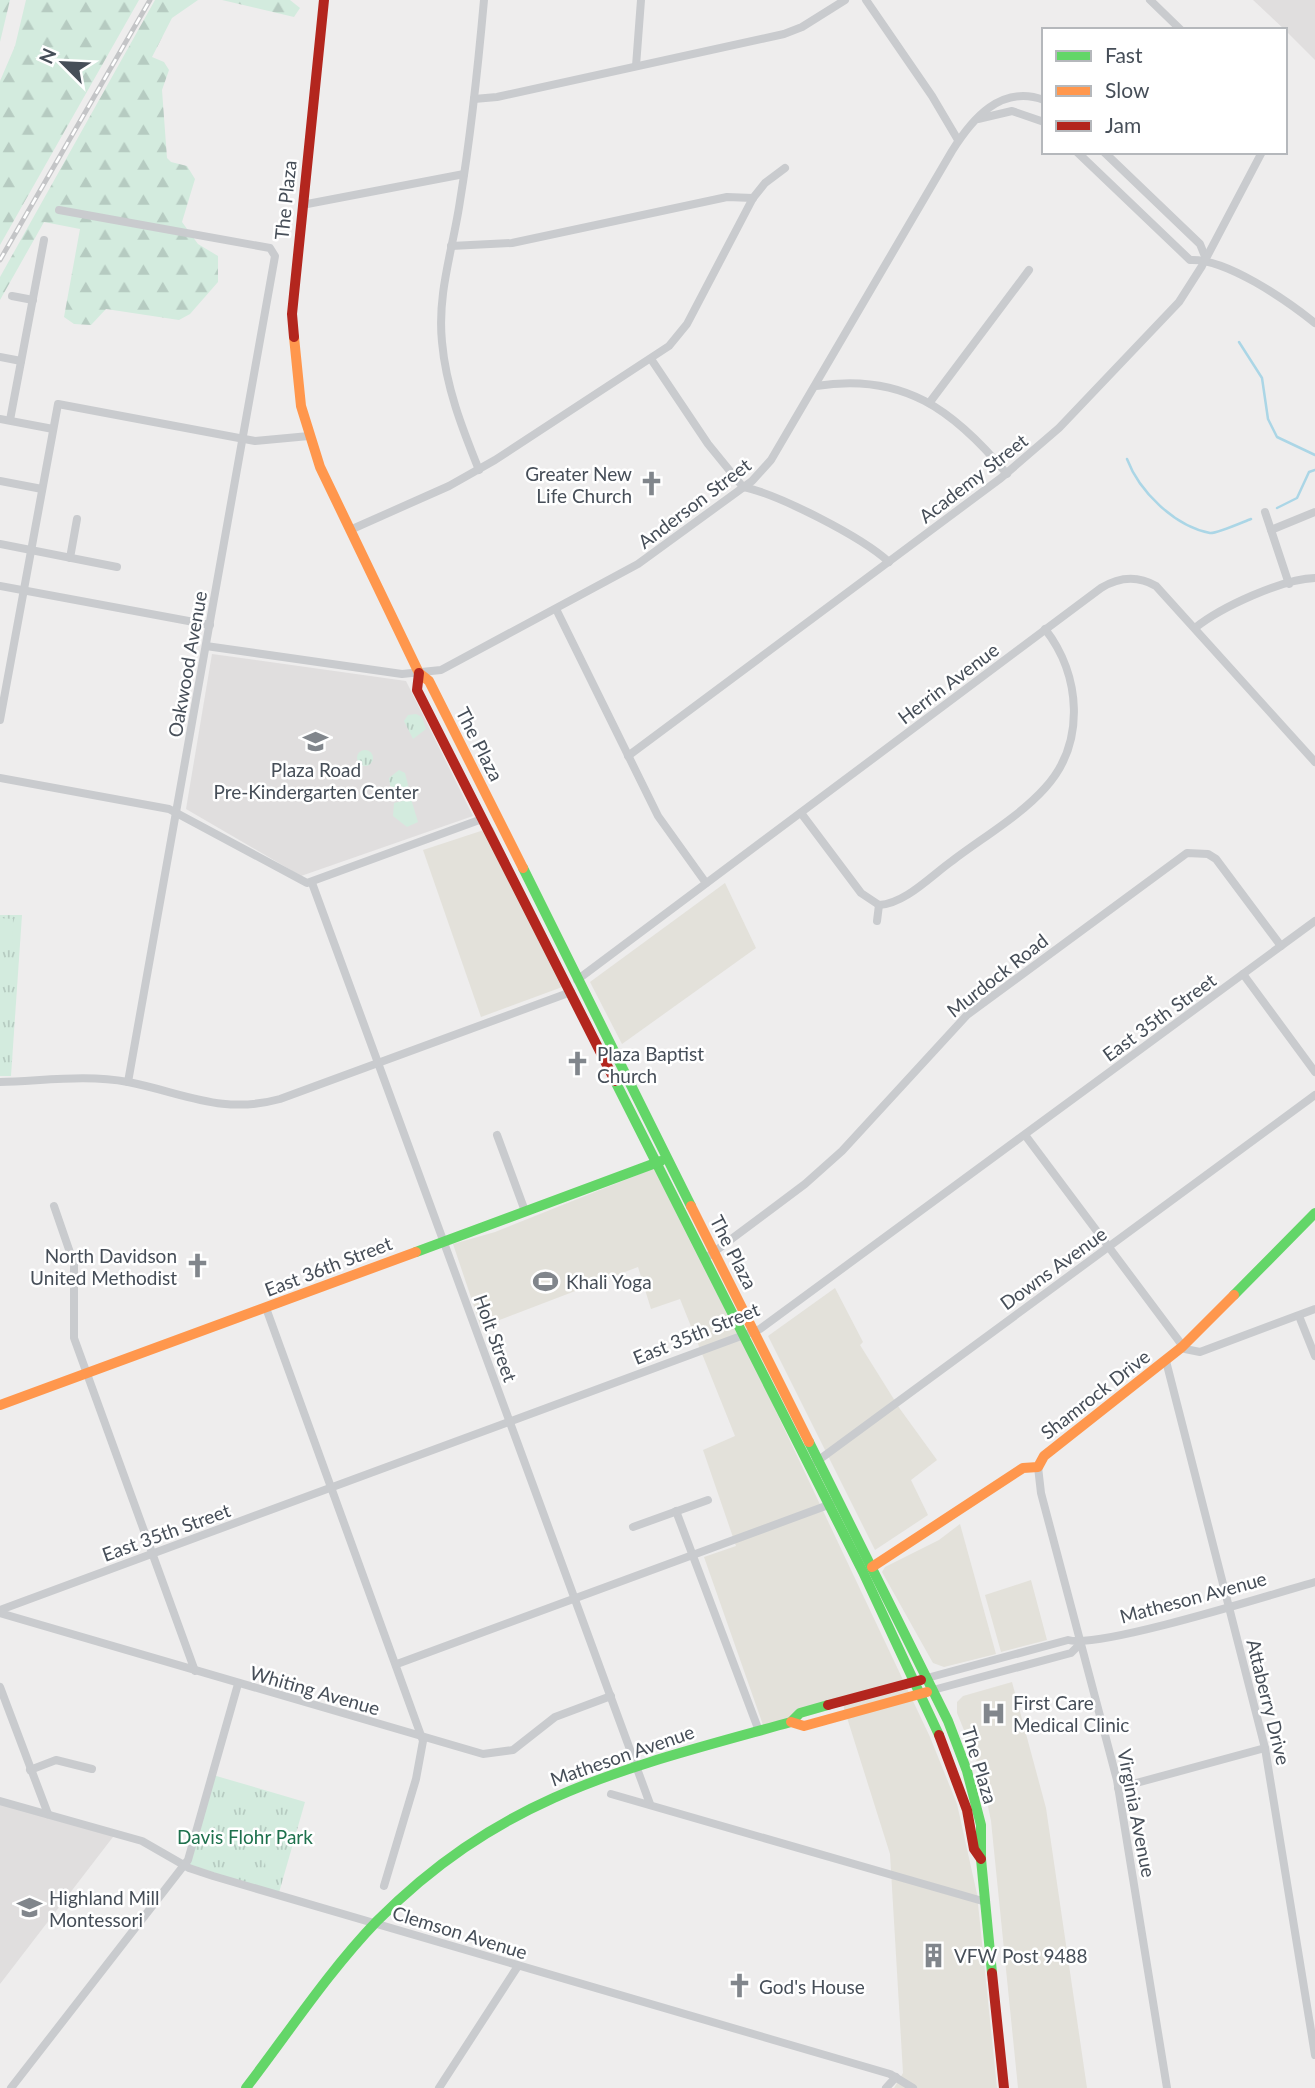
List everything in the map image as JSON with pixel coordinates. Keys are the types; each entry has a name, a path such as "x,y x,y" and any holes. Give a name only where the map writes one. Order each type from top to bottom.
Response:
{"main road":[{"name":"The Plaza","path":"324,0 292,314 295,365 309,436 350,530 419,673 429,681 668,1159 709,1255"},
{"name":"The Plaza","path":"419,673 417,690 655,1163 709,1255 933,1690 968,1776 983,1846 981,1859 1004,2088"},
{"name":"East 36th Street","path":"0,1405 668,1159"},
{"name":"Shamrock Drive","path":"872,1567 1023,1468 1038,1467 1044,1456 1182,1347 1315,1213"},
{"name":"The Plaza","path":"835,1503 957,1777 974,1849 981,1859"},
{"name":"Matheson Avenue","path":"246,2088 352,1949 375,1924 428,1875 500,1825 574,1787 636,1765 792,1721 800,1713 927,1678"},
{"name":"Matheson Avenue","path":"792,1721 804,1726 933,1690"}],"street":[{"path":"479,470 454,407 443,358 441,304 464,174 484,0"},
{"path":"636,66 641,0"},
{"path":"474,99 497,97 784,34 802,27 845,0"},
{"path":"866,0 932,96 958,140"},
{"path":"1150,0 1179,28"},
{"name":"Anderson Street","path":"206,646 400,674 441,670 638,564 743,487 771,460 969,124 982,111 1002,100 1031,96 1042,99"},
{"path":"969,124 1000,111 1023,113 1042,121"},
{"path":"1079,154 1190,260 1206,259 1279,297 1315,323"},
{"path":"1106,154 1200,244 1206,259"},
{"name":"Academy Street","path":"628,756 1007,474 1050,438 1167,317 1191,285 1261,154"},
{"path":"350,530 479,470 669,346 686,326 753,198 765,183 785,168"},
{"path":"302,205 464,174"},
{"path":"450,246 480,247 512,243 727,197 753,198"},
{"name":"Oakwood Avenue","path":"59,210 274,250 128,1082"},
{"path":"10,421 44,240"},
{"path":"930,402 1029,270"},
{"path":"12,296 33,300"},
{"path":"0,357 22,361"},
{"path":"651,359 724,466 743,487 763,491 859,541 889,562"},
{"path":"816,386 877,384 930,402 963,425 1007,474"},
{"path":"0,720 58,404 260,440 309,436"},
{"path":"0,418 53,429"},
{"path":"0,481 42,489"},
{"path":"1265,512 1289,584"},
{"path":"1271,530 1315,512"},
{"path":"70,558 77,519"},
{"path":"0,544 117,567"},
{"name":"Herrin Avenue","path":"577,979 1105,585 1131,578 1156,586 1315,762"},
{"path":"1195,628 1218,610 1289,584 1315,578"},
{"path":"0,586 210,625"},
{"path":"556,609 658,816 706,883"},
{"path":"879,905 904,896 994,829 1039,794 1059,769 1072,733 1074,699 1065,662 1045,629"},
{"path":"0,778 177,812 298,881 312,883 482,819"},
{"path":"801,813 861,893 879,905"},
{"name":"Murdock Road","path":"709,1255 835,1158 967,1015 1187,853 1208,854 1216,859 1281,946"},
{"name":"Holt Street","path":"312,883 650,1804"},
{"path":"877,921 879,905"},
{"name":"East 35th Street","path":"0,1612 749,1332 775,1319 1315,921"},
{"path":"1243,974 1315,1072"},
{"path":"0,1082 86,1079 128,1082 214,1104 242,1107 280,1100 378,1061 571,992"},
{"name":"Downs Avenue","path":"814,1462 1315,1095"},
{"path":"497,1135 525,1211"},
{"path":"1025,1135 1182,1347 1200,1352 1315,1310"},
{"path":"54,1206 74,1264 74,1338 195,1671"},
{"path":"266,1308 422,1738 423,1753 384,1886"},
{"path":"1299,1316 1315,1356"},
{"name":"Attaberry Drive","path":"1166,1361 1265,1748 1315,2055"},
{"name":"Virginia Avenue","path":"1038,1467 1041,1493 1118,1788 1167,2088"},
{"path":"633,1527 708,1500"},
{"path":"397,1664 835,1503"},
{"path":"677,1511 759,1731"},
{"name":"Matheson Avenue","path":"933,1690 1071,1653 1080,1644 1315,1582"},
{"name":"Whiting Avenue","path":"0,1612 474,1753 505,1753 555,1717 611,1696"},
{"name":"Matheson Avenue","path":"927,1678 1068,1640 1080,1644"},
{"path":"11,2088 184,1865 192,1850 238,1684"},
{"path":"0,1687 4,1713 48,1814"},
{"path":"1118,1788 1265,1748"},
{"path":"30,1770 56,1760 92,1769"},
{"path":"611,1794 986,1902"},
{"name":"Clemson Avenue","path":"0,1801 142,1841 184,1865 896,2077 913,2088"},
{"path":"439,2088 518,1966"},
{"path":"886,2088 896,2077"}],"shaded area":[{"path":"1253,0 1315,0 1315,60 1287,32 1287,28 1283,28"},
{"name":"Plaza Road Pre-Kindergarten Center","path":"212,654 406,681 473,816 301,876 186,809"},
{"path":"493,827 565,986 481,1017 423,850"},
{"path":"725,883 756,948 622,1044 590,982"},
{"path":"660,1166 930,1737 957,1804 977,1894 997,2088 894,2088 903,2073 890,1854 843,1705 763,1725 704,1557 736,1546 703,1450 735,1436 680,1299 651,1309 638,1267 481,1327 453,1244 495,1232"},
{"path":"835,1288 863,1342 860,1345 900,1409 937,1460 911,1480 928,1515 875,1550 768,1336"},
{"path":"960,1524 996,1654 944,1667 933,1663 882,1572 885,1567 939,1540"},
{"path":"1031,1580 1047,1640 1001,1652 985,1595"},
{"path":"1012,1682 1046,1808 1087,2088 1018,2088 991,1821 981,1772 957,1713 957,1702 963,1696"},
{"name":"Highland Mill Montessori","path":"0,1801 116,1833 0,1984"}],"green space":[{"path":"0,0 10,0 0,42"},
{"path":"26,0 139,0 0,245 0,81 15,46"},
{"path":"155,0 198,0 172,18 152,57 164,62 169,70 162,90 167,158 171,162 187,166 195,179 182,222 198,244 218,256 218,282 190,314 179,320 106,309 91,325 74,324 64,317 80,229 44,222 0,300 0,277"},
{"path":"222,0 290,0 300,8 294,17"},
{"path":"416,714 422,717 426,729 413,739 404,721 408,715"},
{"path":"365,750 371,752 371,764 365,766 359,764 357,758 359,752"},
{"path":"399,770 405,773 410,793 392,798 389,778"},
{"path":"411,799 418,822 407,827 393,816 394,803"},
{"path":"0,915 22,915 11,1076 0,1076"},
{"path":"0,918 13,919 12,945 0,945"},
{"name":"Davis Flohr Park","path":"213,1775 305,1802 278,1896 192,1869 188,1860"},
{"path":"270,1854 278,1854 283,1863 281,1870 270,1872 265,1867 265,1859"}],"waterway":[{"path":"1239,342 1262,378 1268,419 1277,437 1315,455"},
{"path":"1127,459 1149,495 1184,523 1213,533 1251,519"},
{"path":"1277,508 1297,498 1309,472 1315,470"}],"railway":[{"path":"0,260 150,0"}],"traffic: fast":[{"path":"523,868 691,1206"},
{"path":"615,1081 863,1572 939,1735"},
{"path":"416,1252 661,1161"},
{"path":"1234,1295 1315,1213"},
{"path":"809,1442 948,1721 967,1771 981,1825 981,1859 992,1973"},
{"path":"246,2088 325,1981 377,1921 424,1878 472,1843 520,1814 569,1791 674,1755 791,1722 800,1713 828,1705"}],"traffic: slow":[{"path":"294,337 301,406 320,467 419,673 429,681 523,868"},
{"path":"691,1206 809,1442"},
{"path":"0,1405 416,1252"},
{"path":"872,1567 1023,1468 1038,1467 1044,1456 1182,1347 1234,1295"},
{"path":"791,1722 804,1726 927,1692"}],"traffic: jam":[{"path":"294,337 292,314 324,0"},
{"path":"419,673 417,690 615,1081"},
{"path":"828,1705 921,1680"},
{"path":"939,1735 967,1810 974,1849 981,1859"},
{"path":"992,1973 1004,2088"}],"place":[{"name":"Greater New Life Church","path":"652,484"},
{"name":"Plaza Road Pre-Kindergarten Center","path":"316,741"},
{"name":"Plaza Baptist Church","path":"577,1064"},
{"name":"North Davidson United Methodist","path":"197,1266"},
{"name":"Khali Yoga","path":"546,1281"},
{"name":"First Care Medical Clinic","path":"993,1713"},
{"name":"Highland Mill Montessori","path":"29,1908"},
{"name":"VFW Post 9488","path":"934,1955"},
{"name":"God's House","path":"739,1986"}]}
